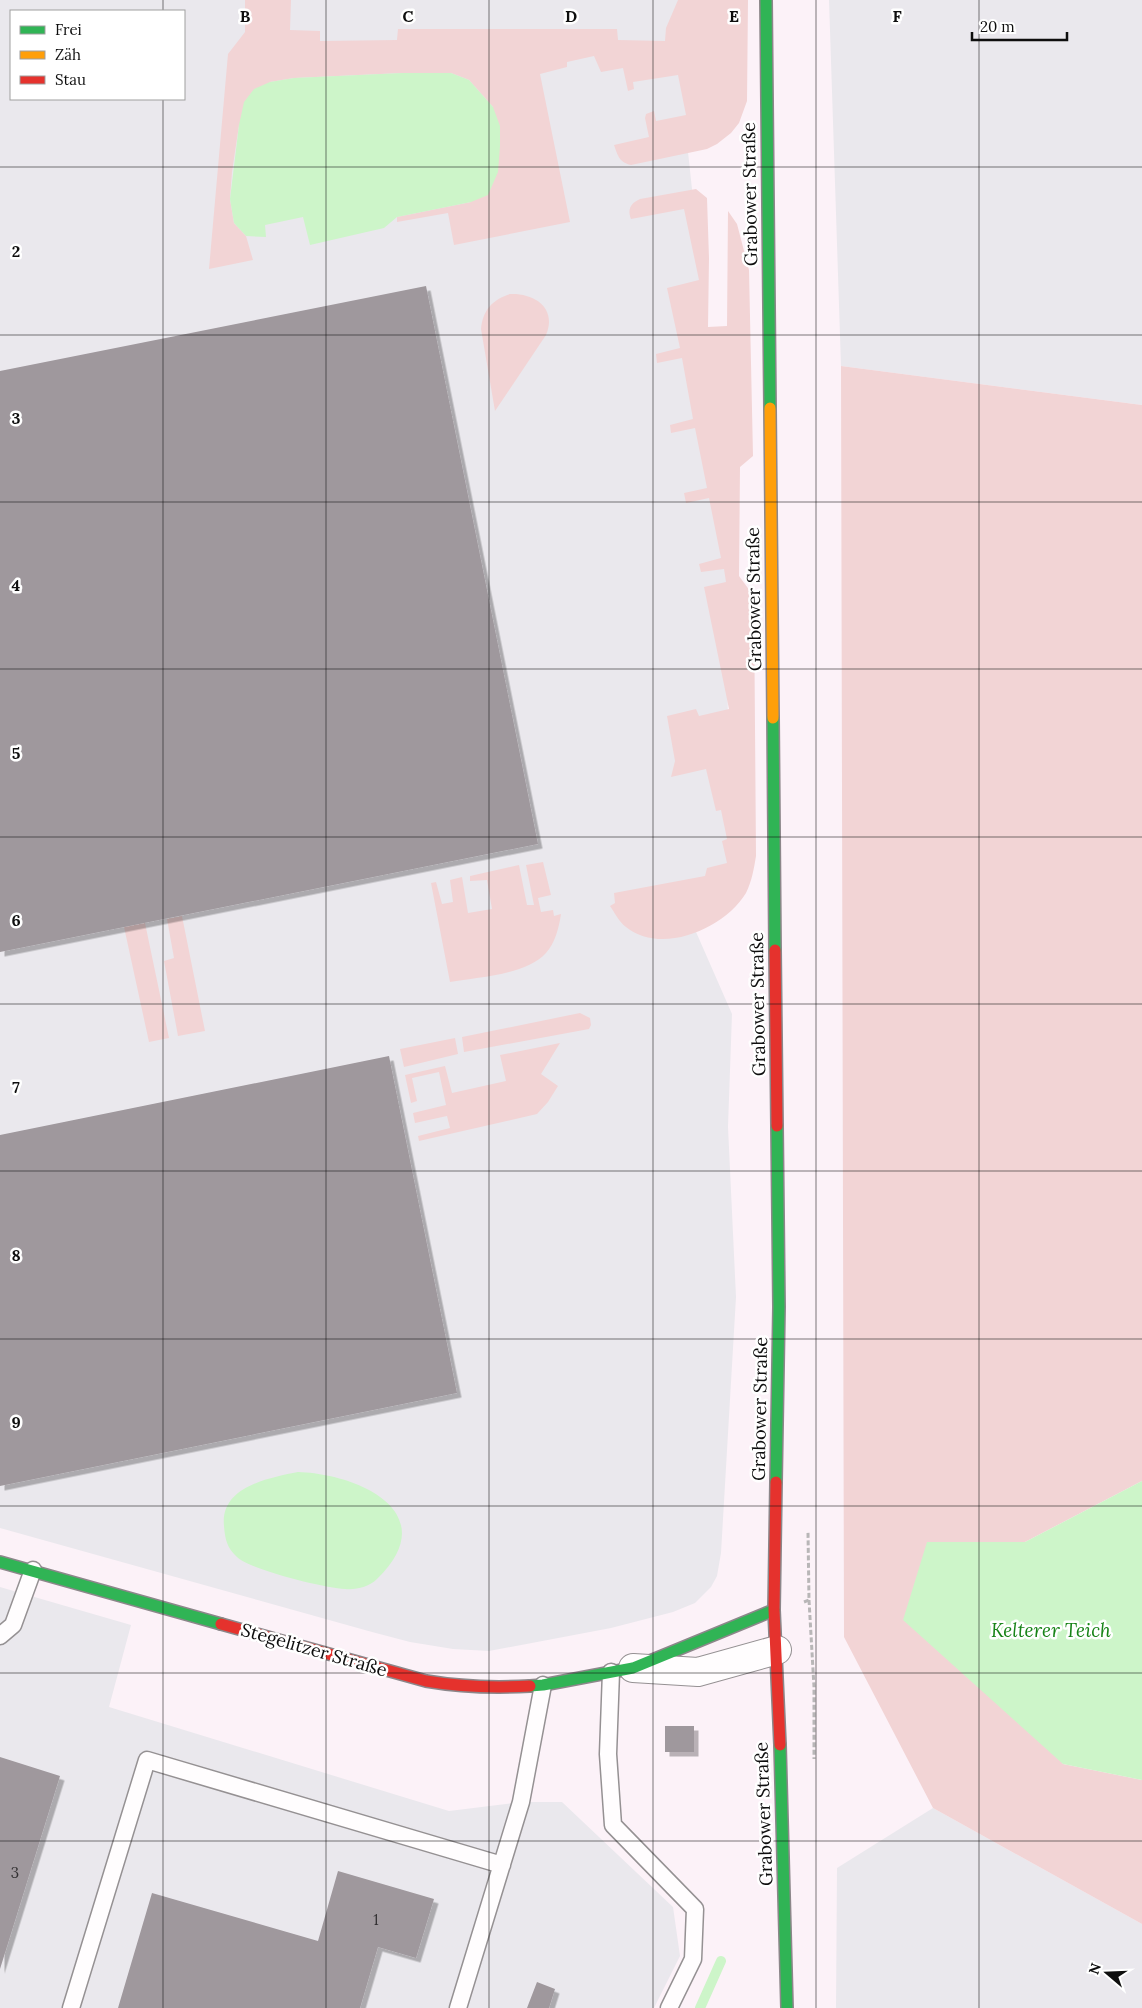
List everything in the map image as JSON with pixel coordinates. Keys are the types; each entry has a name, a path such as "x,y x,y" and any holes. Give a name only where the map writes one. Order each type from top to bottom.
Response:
{"street":[{"name":"Grabower Straße","path":"766,0 779,1306 774,1610 777,1650 787,2008"},
{"name":"Stegelitzer Straße","path":"0,1562 426,1681 448,1685 495,1688 543,1685 622,1670 774,1610"},
{"name":"Stegelitzer Straße","path":"622,1670 698,1672 777,1650"}],"lane":[{"path":"0,1636 13,1625 33,1570"},
{"path":"622,1670 608,1754 613,1826 695,1909 693,1959 669,2008"},
{"path":"458,2008 521,1802 543,1685"},
{"path":"71,2008 147,1760 502,1865"}],"shaded area":[{"path":"0,0 708,0 688,152 692,189 706,256 708,335 725,344 729,875 675,884 732,1014 728,1127 736,1297 721,1553 717,1576 711,1587 695,1603 673,1612 611,1628 489,1651 453,1649 410,1642 0,1528"},
{"path":"245,0 291,0 290,30 320,31 320,41 397,40 398,29 617,29 618,40 665,41 666,28 678,0 748,0 747,101 739,123 731,133 717,144 707,149 631,165 621,160 614,145 649,137 645,118 646,114 654,111 656,121 686,115 678,75 633,82 634,89 628,91 623,68 601,72 594,56 567,62 567,67 540,74 570,222 454,245 448,213 397,222 397,217 471,202 493,107 469,80 451,73 402,73 294,78 270,82 239,125 232,172 230,199 234,223 246,236 253,260 209,269 228,54 245,32"},
{"path":"829,0 1142,0 1142,405 841,366"},
{"path":"696,189 707,198 709,258 708,327 727,326 728,211 737,224 749,270 753,456 740,467 739,576 754,600 756,856 746,893 736,906 723,917 708,927 692,934 657,939 641,935 621,923 610,906 615,903 614,893 705,876 707,868 727,863 722,841 727,839 721,810 716,811 706,769 671,777 675,761 667,716 696,709 699,716 729,709 704,587 726,582 724,569 701,572 699,564 721,558 709,498 686,503 684,493 707,488 695,428 671,433 670,425 693,419 682,358 657,363 656,354 680,348 667,288 699,280 684,209 631,219 629,212 632,204 640,199"},
{"path":"510,294 528,296 542,304 549,317 549,326 546,335 495,411 481,329 486,311 498,299"},
{"path":"841,366 1142,405 1142,1481 1025,1542 927,1542 1063,1764 1142,1780 1142,1924 933,1808 844,1637"},
{"path":"543,862 551,895 538,898 541,912 553,910 554,916 561,914 556,935 546,953 537,960 514,971 450,982 431,883 436,882 442,904 453,902 450,880 462,877 468,913 492,909 487,880 470,881 470,876 519,865 527,905 534,905 526,865"},
{"path":"182,916 205,1031 178,1036 164,961 174,958 167,919"},
{"path":"145,923 169,1038 149,1042 124,927"},
{"path":"580,1013 590,1018 591,1025 589,1029 464,1052 462,1037"},
{"path":"455,1038 458,1054 404,1067 400,1049"},
{"path":"560,1043 541,1074 558,1086 548,1102 537,1114 419,1141 418,1136 450,1128 447,1116 415,1123 413,1113 446,1105 439,1072 412,1078 417,1101 411,1103 405,1075 445,1066 452,1093 506,1081 500,1055"},
{"path":"0,1587 131,1625 109,1707 449,1811 521,1802 562,1802 673,1907 680,1956 654,2008 0,2008"},
{"path":"933,1808 1142,1924 1142,2008 836,2008 837,1868"}],"water":[{"path":"402,73 451,73 469,80 493,107 500,126 500,146 498,172 488,195 471,202 397,217 384,228 310,245 303,217 265,225 266,237 246,236 234,223 230,199 239,125 244,102 254,89 270,82 294,78"},
{"path":"298,1472 322,1474 346,1480 368,1489 386,1502 398,1517 402,1535 396,1556 374,1582 354,1589 345,1589 288,1578 245,1562 231,1550 226,1539 224,1526 225,1513 230,1502 238,1493 260,1481"},
{"name":"Kelterer Teich","path":"1142,1481 1142,1780 1063,1764 903,1620 927,1542 1025,1542"}],"building":[{"path":"426,286 538,844 0,952 0,371"},
{"path":"389,1056 457,1393 0,1486 0,1135"},
{"path":"665,1726 694,1726 694,1752 665,1752"},
{"path":"0,1757 60,1776 0,1969"},
{"path":"338,1871 434,1899 416,1958 378,1947 360,2008 118,2008 152,1893 318,1941"},
{"path":"537,1982 555,1989 549,2008 527,2008"}],"waterway":[{"path":"700,2008 721,1961"}],"traffic: fast":[{"path":"766,0 770,408"},
{"path":"773,718 775,950"},
{"path":"776,1482 779,1307 777,1126"},
{"path":"0,1562 221,1624"},
{"path":"530,1686 633,1668 774,1610"},
{"path":"780,1745 787,2008"}],"traffic: slow":[{"path":"770,408 773,718"}],"traffic: jam":[{"path":"775,950 777,1126"},
{"path":"776,1482 774,1610 780,1745"},
{"path":"221,1624 426,1681 452,1685 530,1686"}]}
